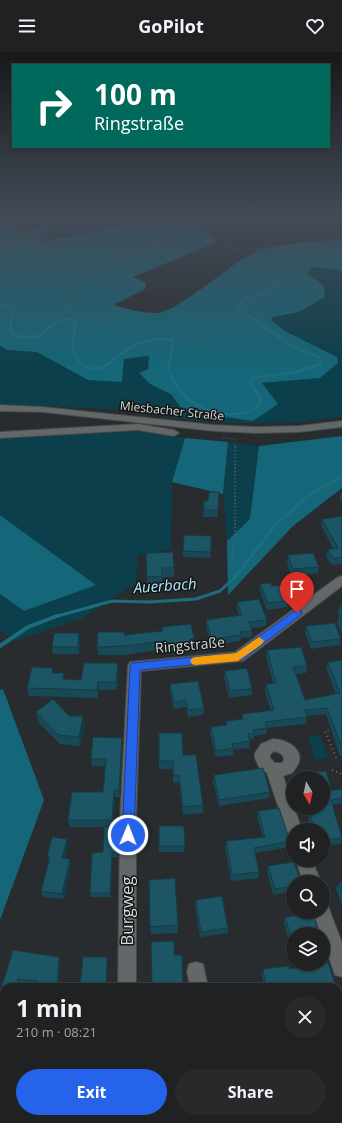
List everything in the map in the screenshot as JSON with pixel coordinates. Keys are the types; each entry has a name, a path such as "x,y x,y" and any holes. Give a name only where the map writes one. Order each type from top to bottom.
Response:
{"street":[{"name":"Miesbacher Straße","path":"0,408 89,413 217,429 262,430 306,428 342,424"},
{"path":"0,435 138,427 174,433"},
{"name":"Ringstraße","path":"135,666 238,657 342,580"},
{"name":"Burgweg","path":"127,983 128,819 135,666"},
{"path":"273,770 292,823"},
{"path":"324,919 342,968"}],"path":[{"path":"99,267 78,285 70,295 67,304 73,313 115,326 174,330 202,341 204,345"},
{"path":"231,564 235,536 235,439"},
{"path":"336,728 325,731 336,758"},
{"path":"332,770 342,774"}],"shaded area":[{"path":"0,267 157,267 133,277 146,283 145,289 113,305 155,313 176,306 232,267 342,267 342,271 313,267 307,273 324,286 325,297 299,312 273,317 271,320 285,331 337,357 338,363 320,378 262,383 278,404 253,421 210,415 180,407 172,395 150,384 139,373 148,369 149,356 124,359 122,382 88,380 37,352 7,350 0,346"},
{"path":"313,267 342,271 342,417 292,423 227,423 174,418 132,410 0,404 0,346 7,350 37,352 88,380 124,359 150,356 148,369 139,374 150,384 172,395 180,407 210,415 253,421 261,383 320,378 285,331 271,320 273,317 299,312 324,286 307,273"},
{"path":"117,432 145,432 185,438 172,482 171,549 138,555 136,583 83,618 14,641 0,631 0,594 24,611 96,585 0,515 0,439"},
{"path":"342,436 342,488 293,526 228,595 227,541 250,519 259,446"},
{"path":"185,438 228,442 223,494 172,482"},
{"path":"228,442 259,446 250,519 227,541 223,494"},
{"path":"0,515 96,585 24,611 0,594"},
{"path":"3,689 44,800 0,920 0,690"},
{"path":"320,735 328,758 315,760 308,736"}],"building":[{"path":"209,492 219,492 218,510 204,510 204,501 208,501"},
{"path":"342,516 342,557 333,559 328,549 338,548 322,519"},
{"path":"184,535 211,536 211,552 183,551"},
{"path":"173,552 174,568 162,568 162,576 147,577 146,553"},
{"path":"313,553 319,567 293,569 288,555"},
{"path":"271,583 272,586 281,585 288,601 268,603 260,584"},
{"path":"259,599 267,620 249,622 252,631 240,632 241,635 212,639 206,620 242,615 237,602"},
{"path":"335,623 341,639 312,642 306,626"},
{"path":"191,624 195,642 165,645 164,641 124,646 97,647 98,632 124,632 124,635 163,631 162,627"},
{"path":"54,633 79,633 78,647 52,647"},
{"path":"301,647 307,666 293,667 305,700 340,693 328,662 342,660 342,748 327,708 305,710 307,717 265,722 267,728 253,730 254,733 248,734 250,741 232,744 233,748 216,751 211,727 227,725 226,721 243,719 242,714 274,710 266,684 276,683 267,650"},
{"path":"84,663 118,663 116,682 98,682 97,690 27,688 32,667 53,668 52,673 64,673 63,679 81,680"},
{"path":"247,668 252,689 230,691 225,671"},
{"path":"198,681 204,708 188,710 186,700 174,702 170,684"},
{"path":"53,699 69,716 83,716 79,737 58,735 36,712"},
{"path":"159,733 182,733 183,755 196,755 203,805 183,807 179,775 173,775 173,761 159,761"},
{"path":"93,737 122,738 119,790 114,790 112,820 68,820 72,792 103,792 106,759 91,759"},
{"path":"263,768 270,792 219,800 214,775"},
{"path":"342,789 342,798 331,800 342,838 330,839 330,823 313,823 310,815 330,815 330,791"},
{"path":"279,808 286,829 286,842 254,848 259,872 232,875 226,841 265,837 258,811"},
{"path":"104,826 118,826 117,852 112,852 110,893 90,893 92,853 103,852"},
{"path":"159,826 184,826 185,846 159,846"},
{"path":"52,837 67,839 62,858 70,859 62,894 41,891 50,857 47,856"},
{"path":"286,863 286,867 296,867 299,875 286,875 286,887 275,889 268,866"},
{"path":"175,878 178,925 150,927 149,880"},
{"path":"339,883 342,883 342,892"},
{"path":"222,896 228,928 201,932 196,900"},
{"path":"285,917 286,919 315,919 317,927 288,927"},
{"path":"174,941 174,955 182,955 183,983 152,983 151,942"},
{"path":"13,950 59,957 57,983 38,983 38,981 18,979 17,983 3,983"},
{"path":"83,957 107,957 106,983 80,983"},
{"path":"286,966 286,971 330,971 330,968 335,983 265,983 263,969"}],"waterway":[{"path":"252,318 240,309 239,303 246,298 278,288 278,285 268,276 286,270 304,267"},
{"path":"0,305 12,308 14,314 12,318"},
{"path":"13,317 10,324 11,330 13,334 20,337 34,337 42,334 56,322 66,319 73,320 76,323 73,341 74,353 79,362 87,368 92,369 105,366 130,348 144,342 158,339 172,340 173,346 168,368 180,391 194,403 203,408 224,414 244,413 261,403 259,396 250,383 254,378 296,372 320,364 320,358 290,345 251,317"},
{"name":"Auerbach","path":"55,617 112,601 149,602 196,599 220,591 235,577 276,524 312,493 342,477"},
{"name":"Auerbach","path":"0,646 28,627 55,617"}],"slow traffic":[{"path":"195,661 238,657 259,641"}],"route":[{"path":"128,835 135,666 238,657 297,613"}]}
